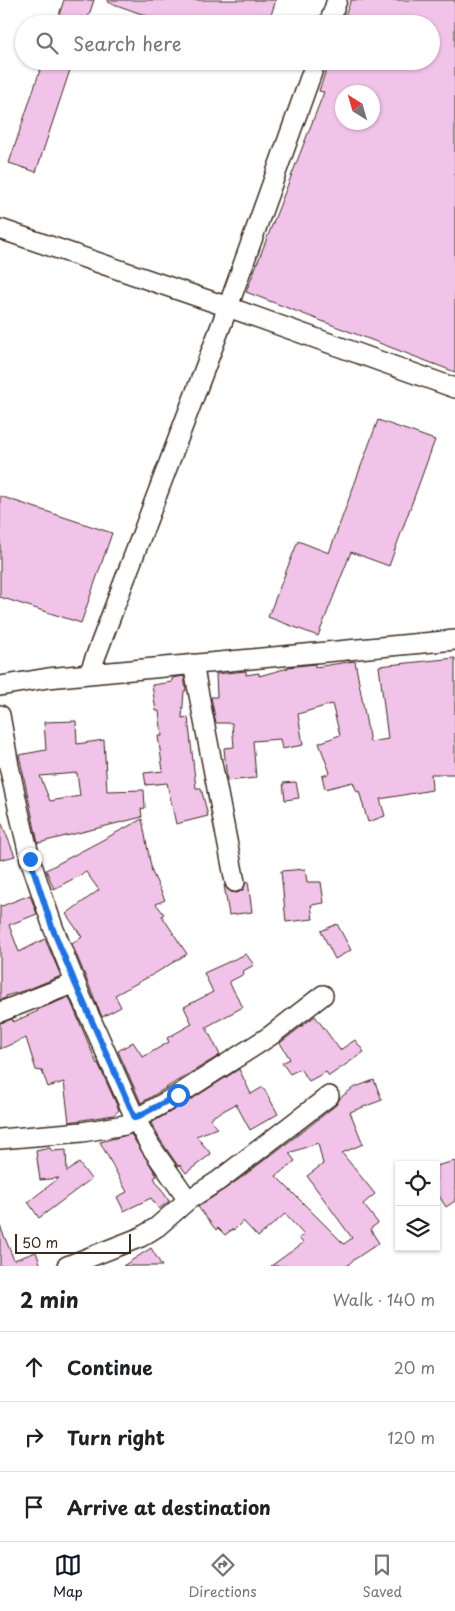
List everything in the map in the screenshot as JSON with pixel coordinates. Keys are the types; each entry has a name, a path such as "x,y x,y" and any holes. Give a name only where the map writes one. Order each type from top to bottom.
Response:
{"street":[{"path":"332,15 337,0"},
{"path":"89,674 228,307 313,70"},
{"path":"0,229 228,307 455,388"},
{"path":"0,686 48,678 455,640"},
{"path":"193,664 235,882"},
{"path":"0,715 9,766 30,859 52,927 135,1118 151,1147 188,1200"},
{"path":"0,1012 75,983"},
{"path":"0,1139 82,1132 115,1128 125,1124 178,1095 270,1036 323,995"},
{"path":"66,1266 141,1236 157,1227 188,1200 218,1181 329,1096"}],"building":[{"path":"64,0 94,0 89,15 59,15"},
{"path":"108,0 276,0 271,15 145,15 108,2"},
{"path":"351,0 455,0 455,372 246,292 324,92 319,91 326,70 440,70 440,15 345,15"},
{"path":"40,70 70,70 36,172 9,163"},
{"path":"378,420 435,440 389,566 351,552 318,636 268,617 298,541 329,553"},
{"path":"0,496 112,533 81,623 0,597"},
{"path":"455,658 455,774 431,774 432,790 380,799 385,816 368,822 359,791 357,792 353,782 325,789 322,776 330,773 319,743 340,735 332,704 298,714 303,745 282,749 280,739 253,741 256,778 227,781 224,748 234,747 232,723 216,723 211,697 217,697 216,674 246,671 246,675 259,673 259,676 288,667 315,664 315,667 355,661 370,742 388,739 379,666"},
{"path":"184,676 186,691 184,691 182,718 188,717 196,788 201,788 208,816 176,824 167,783 146,785 144,773 163,771 158,736 162,736 159,711 156,711 152,685 172,682 172,678"},
{"path":"76,721 77,744 104,740 107,791 144,790 145,808 141,809 142,817 38,843 19,755 46,750 44,722","holes":["77,773 80,796 50,801 40,776"]},
{"path":"296,782 299,798 285,800 283,783"},
{"path":"0,819 15,856 0,860"},
{"path":"142,819 152,872 165,900 156,904 164,914 162,916 187,954 115,995 121,1007 102,1017 72,944 82,937 66,914 99,890 86,872 54,889 46,870"},
{"path":"305,869 307,882 321,882 324,903 311,905 313,919 286,922 281,871"},
{"path":"248,881 252,912 229,915 224,885 231,892 237,893 243,890"},
{"path":"30,895 37,914 9,925 19,952 45,939 61,976 6,996 6,998 0,1000 0,905 2,906"},
{"path":"337,924 351,950 335,959 321,931"},
{"path":"246,954 254,965 243,971 244,974 229,982 243,1007 206,1027 220,1055 141,1103 118,1051 133,1042 143,1057 169,1042 167,1038 192,1024 184,1007 213,992 204,973"},
{"path":"69,997 97,1064 119,1110 114,1115 69,1122 64,1082 48,1087 42,1071 36,1070 26,1038 0,1049 0,1023 12,1019 13,1022"},
{"path":"315,1016 340,1050 355,1040 364,1052 329,1076 326,1072 309,1081 300,1069 290,1074 282,1063 290,1059 280,1043"},
{"path":"239,1069 251,1094 263,1087 278,1114 250,1130 236,1104 210,1118 217,1128 196,1136 211,1154 186,1173 180,1165 178,1166 151,1123"},
{"path":"374,1080 382,1100 350,1112 363,1144 342,1153 375,1194 363,1204 378,1223 370,1229 379,1243 347,1266 271,1266 303,1243 299,1238 304,1235 285,1214 258,1237 243,1221 234,1230 225,1235 218,1228 216,1230 198,1207 238,1180 307,1128 336,1105 340,1098 353,1088","holes":["318,1143 323,1164 307,1176 352,1238 344,1244 276,1176 295,1161 289,1153"]},
{"path":"131,1134 157,1176 154,1178 169,1201 159,1209 151,1198 124,1211 117,1197 127,1192 100,1142"},
{"path":"50,1148 52,1151 66,1150 67,1172 79,1163 91,1179 39,1218 28,1202 59,1178 40,1180 36,1151"},
{"path":"455,1161 455,1201 446,1207 440,1197 440,1165"},
{"path":"0,1226 14,1260 36,1252 41,1266 0,1266"},
{"path":"151,1248 162,1266 123,1266"}],"route":[{"path":"30,859 52,927 135,1118 178,1095"}]}
